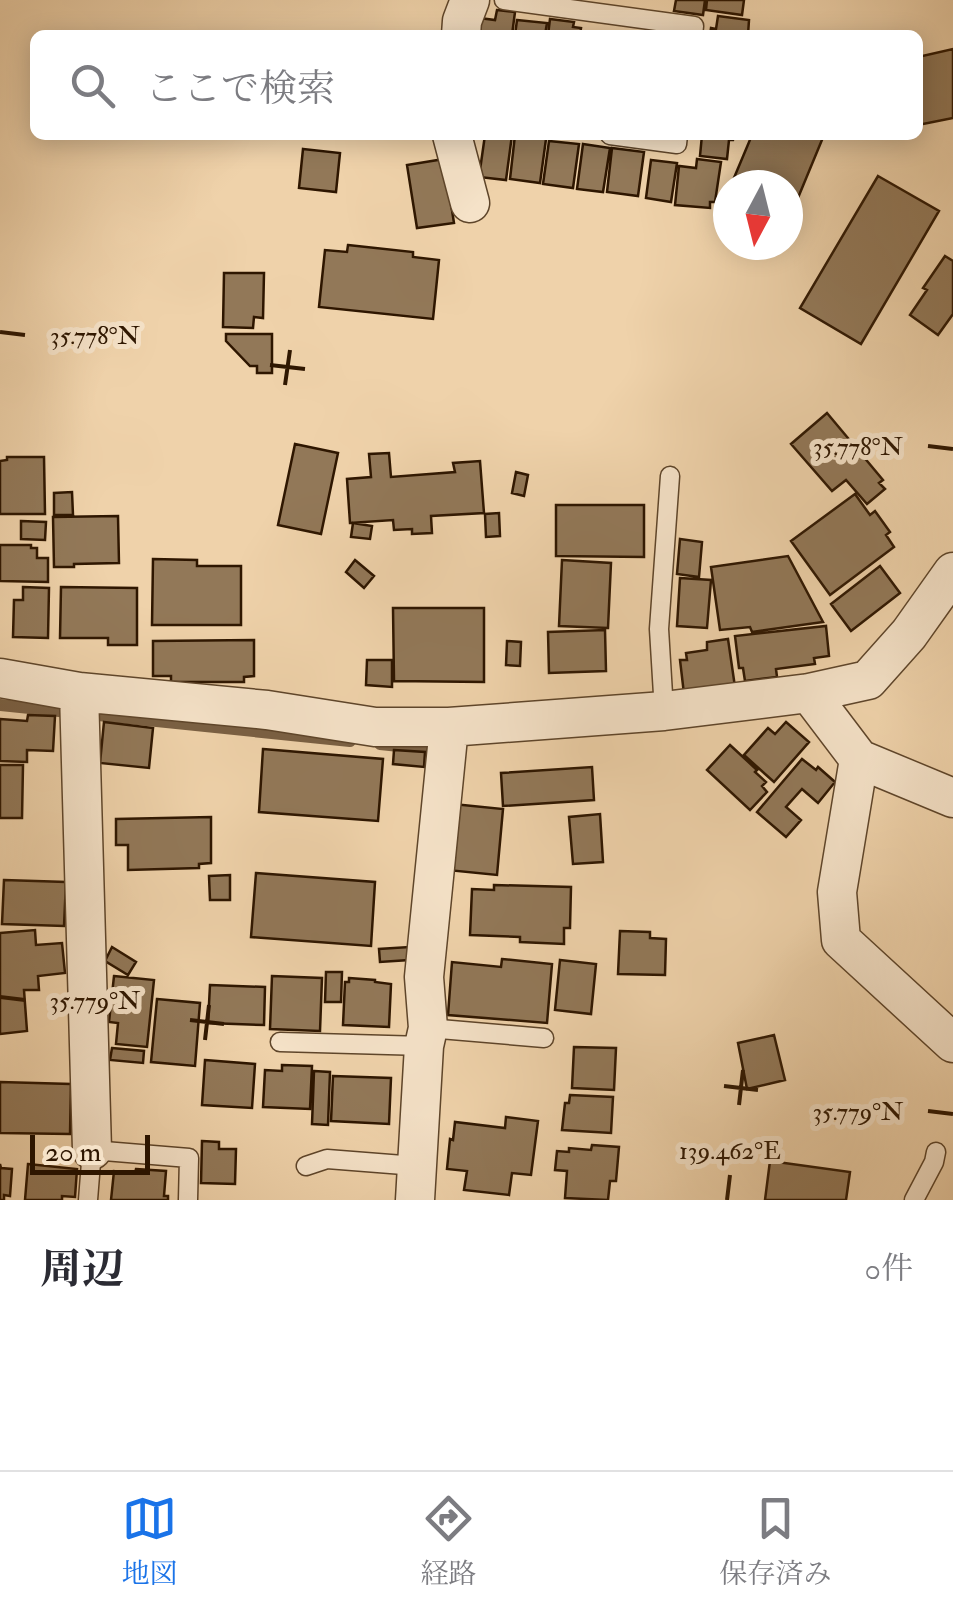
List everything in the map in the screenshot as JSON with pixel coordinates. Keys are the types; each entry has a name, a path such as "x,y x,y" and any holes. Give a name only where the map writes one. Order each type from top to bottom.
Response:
{"street":[{"path":"461,30 470,0"},
{"path":"453,140 470,203"},
{"path":"0,678 79,692 267,710 375,727 449,727 664,711 809,693 868,680 909,634 953,572"},
{"path":"79,692 92,1150"},
{"path":"809,693 859,759 953,798"},
{"path":"416,1183 426,1037 424,977 449,727"},
{"path":"859,759 838,892 842,940 953,1043"}],"lane":[{"path":"504,0 694,26 694,30"},
{"path":"647,140 677,144 677,140"},
{"path":"664,711 658,629 670,476"},
{"path":"280,1042 544,1038"},
{"path":"88,1200 92,1150 189,1158 188,1200"},
{"path":"914,1200 936,1152"},
{"path":"306,1166 327,1159 416,1183"}],"building":[{"path":"676,0 705,0 703,15 674,11"},
{"path":"707,0 744,0 742,15 706,10"},
{"path":"497,10 515,12 513,30 478,30 479,18 495,20"},
{"path":"718,16 749,20 748,30 711,30 716,29"},
{"path":"550,19 574,22 573,27 581,28 581,30 549,30"},
{"path":"517,20 547,23 546,30 516,30"},
{"path":"953,49 953,118 923,124 923,56"},
{"path":"484,140 511,140 506,180 479,177"},
{"path":"514,140 546,140 540,183 510,179"},
{"path":"702,140 729,140 727,159 700,156"},
{"path":"750,140 822,140 803,186 803,170 737,170"},
{"path":"549,141 579,144 573,188 543,184"},
{"path":"583,144 610,148 603,192 577,189"},
{"path":"612,148 644,152 638,196 607,192"},
{"path":"303,149 340,153 336,192 299,188"},
{"path":"444,159 454,223 417,228 407,165"},
{"path":"697,159 721,162 720,170 713,170 710,208 675,205 679,166 696,168"},
{"path":"651,160 677,163 671,202 646,198"},
{"path":"878,176 939,211 861,344 800,308"},
{"path":"348,245 413,252 413,257 439,260 433,319 319,307 325,250 347,252"},
{"path":"945,256 953,261 953,314 938,335 910,315"},
{"path":"224,273 264,273 263,318 254,317 253,328 223,327"},
{"path":"226,334 272,334 272,373 257,373 257,366 250,366 226,341"},
{"path":"827,413 883,480 879,483 885,489 867,504 846,480 832,491 791,444"},
{"path":"295,444 338,453 321,534 278,525"},
{"path":"389,453 391,477 455,472 453,463 480,461 484,513 431,516 432,533 394,530 393,520 350,523 347,479 371,477 369,454"},
{"path":"7,457 44,457 45,514 0,514 0,461"},
{"path":"516,472 528,475 524,496 512,493"},
{"path":"72,492 73,515 54,515 54,493"},
{"path":"855,494 870,515 875,511 890,532 886,535 894,547 830,595 791,541"},
{"path":"556,505 644,505 644,557 556,556"},
{"path":"499,513 500,536 486,537 485,514"},
{"path":"118,516 119,563 54,567 53,517"},
{"path":"21,521 46,522 45,540 21,539"},
{"path":"353,523 372,526 370,539 351,537"},
{"path":"680,539 702,542 699,577 677,574"},
{"path":"0,545 37,548 37,558 48,558 48,582 0,581"},
{"path":"788,556 823,622 752,632 750,627 720,630 711,567"},
{"path":"153,559 197,560 197,566 241,566 241,625 152,625"},
{"path":"355,560 374,576 364,588 346,572"},
{"path":"562,560 611,563 608,628 559,626"},
{"path":"880,566 900,593 851,631 831,604"},
{"path":"680,578 711,580 707,628 677,626"},
{"path":"23,587 49,588 48,638 13,637 14,600 23,600"},
{"path":"61,587 137,588 137,645 108,645 108,638 60,638"},
{"path":"393,608 484,608 484,682 394,681"},
{"path":"826,626 829,656 814,658 815,664 776,669 777,677 745,681 743,668 739,668 735,636"},
{"path":"605,630 606,671 549,673 548,632"},
{"path":"728,639 735,687 684,694 680,660 687,660 686,653 707,650 707,642"},
{"path":"254,640 254,676 244,677 244,682 171,682 171,676 153,676 153,641"},
{"path":"507,641 521,642 520,666 506,665"},
{"path":"367,660 392,660 392,687 366,685"},
{"path":"28,715 55,716 53,751 27,750 27,762 0,761 0,719 27,721"},
{"path":"104,722 153,728 149,768 100,763"},
{"path":"786,722 809,742 774,782 744,755 768,728 775,734"},
{"path":"730,745 766,782 762,786 767,792 750,810 707,770"},
{"path":"263,749 383,759 378,821 259,812"},
{"path":"394,750 425,752 424,767 393,764"},
{"path":"802,759 835,782 818,803 802,789 786,807 801,820 786,837 757,812"},
{"path":"0,765 23,765 22,818 0,818"},
{"path":"592,767 594,800 503,806 501,773"},
{"path":"453,804 503,809 497,875 447,870"},
{"path":"600,814 603,862 573,864 569,817"},
{"path":"211,817 211,863 199,864 199,868 128,870 128,845 116,845 116,819"},
{"path":"256,873 375,882 371,946 251,937"},
{"path":"230,875 230,900 210,900 209,876"},
{"path":"4,880 66,882 64,926 2,924"},
{"path":"494,885 571,887 570,928 564,928 564,944 470,935 472,889 494,890"},
{"path":"35,930 36,945 62,943 65,973 38,976 39,990 24,990 27,1031 0,1034 0,933"},
{"path":"620,931 650,932 650,938 666,939 665,975 618,974"},
{"path":"112,947 136,962 128,975 105,961"},
{"path":"409,947 409,960 380,962 379,949"},
{"path":"502,959 552,964 547,1023 448,1015 452,962 501,967"},
{"path":"560,960 596,964 591,1014 555,1010"},
{"path":"326,972 342,972 341,1002 325,1002"},
{"path":"114,976 154,980 147,1047 116,1044 118,1023 109,1022"},
{"path":"272,976 322,978 320,1031 270,1029"},
{"path":"349,978 391,984 389,1027 343,1025 345,982"},
{"path":"210,985 265,987 264,1025 208,1023"},
{"path":"157,999 200,1003 195,1066 151,1062"},
{"path":"774,1035 785,1080 747,1089 738,1043"},
{"path":"574,1047 616,1048 614,1090 572,1088"},
{"path":"112,1048 144,1051 143,1063 110,1060"},
{"path":"205,1060 255,1064 252,1108 202,1105"},
{"path":"282,1065 312,1066 310,1109 263,1107 265,1070 282,1071"},
{"path":"314,1071 330,1072 328,1125 312,1124"},
{"path":"333,1076 391,1078 389,1124 331,1121"},
{"path":"0,1082 71,1084 70,1134 0,1133"},
{"path":"570,1095 613,1097 611,1133 562,1130 565,1103 569,1103"},
{"path":"506,1117 538,1121 531,1175 512,1173 509,1195 464,1190 467,1171 447,1169 455,1122 505,1128"},
{"path":"202,1141 219,1142 219,1149 236,1149 235,1184 201,1183"},
{"path":"592,1145 619,1147 616,1181 610,1181 608,1200 565,1198 567,1171 555,1170 557,1151 591,1150"},
{"path":"770,1161 850,1172 846,1200 765,1200"},
{"path":"0,1164 1,1168 12,1169 10,1196 4,1195 4,1200 0,1200"},
{"path":"28,1164 77,1169 75,1197 25,1200"},
{"path":"136,1169 166,1171 164,1196 168,1200 111,1200 114,1171 135,1173"}],"waterway":[{"path":"0,705 350,741"},
{"path":"380,744 428,749"}]}
